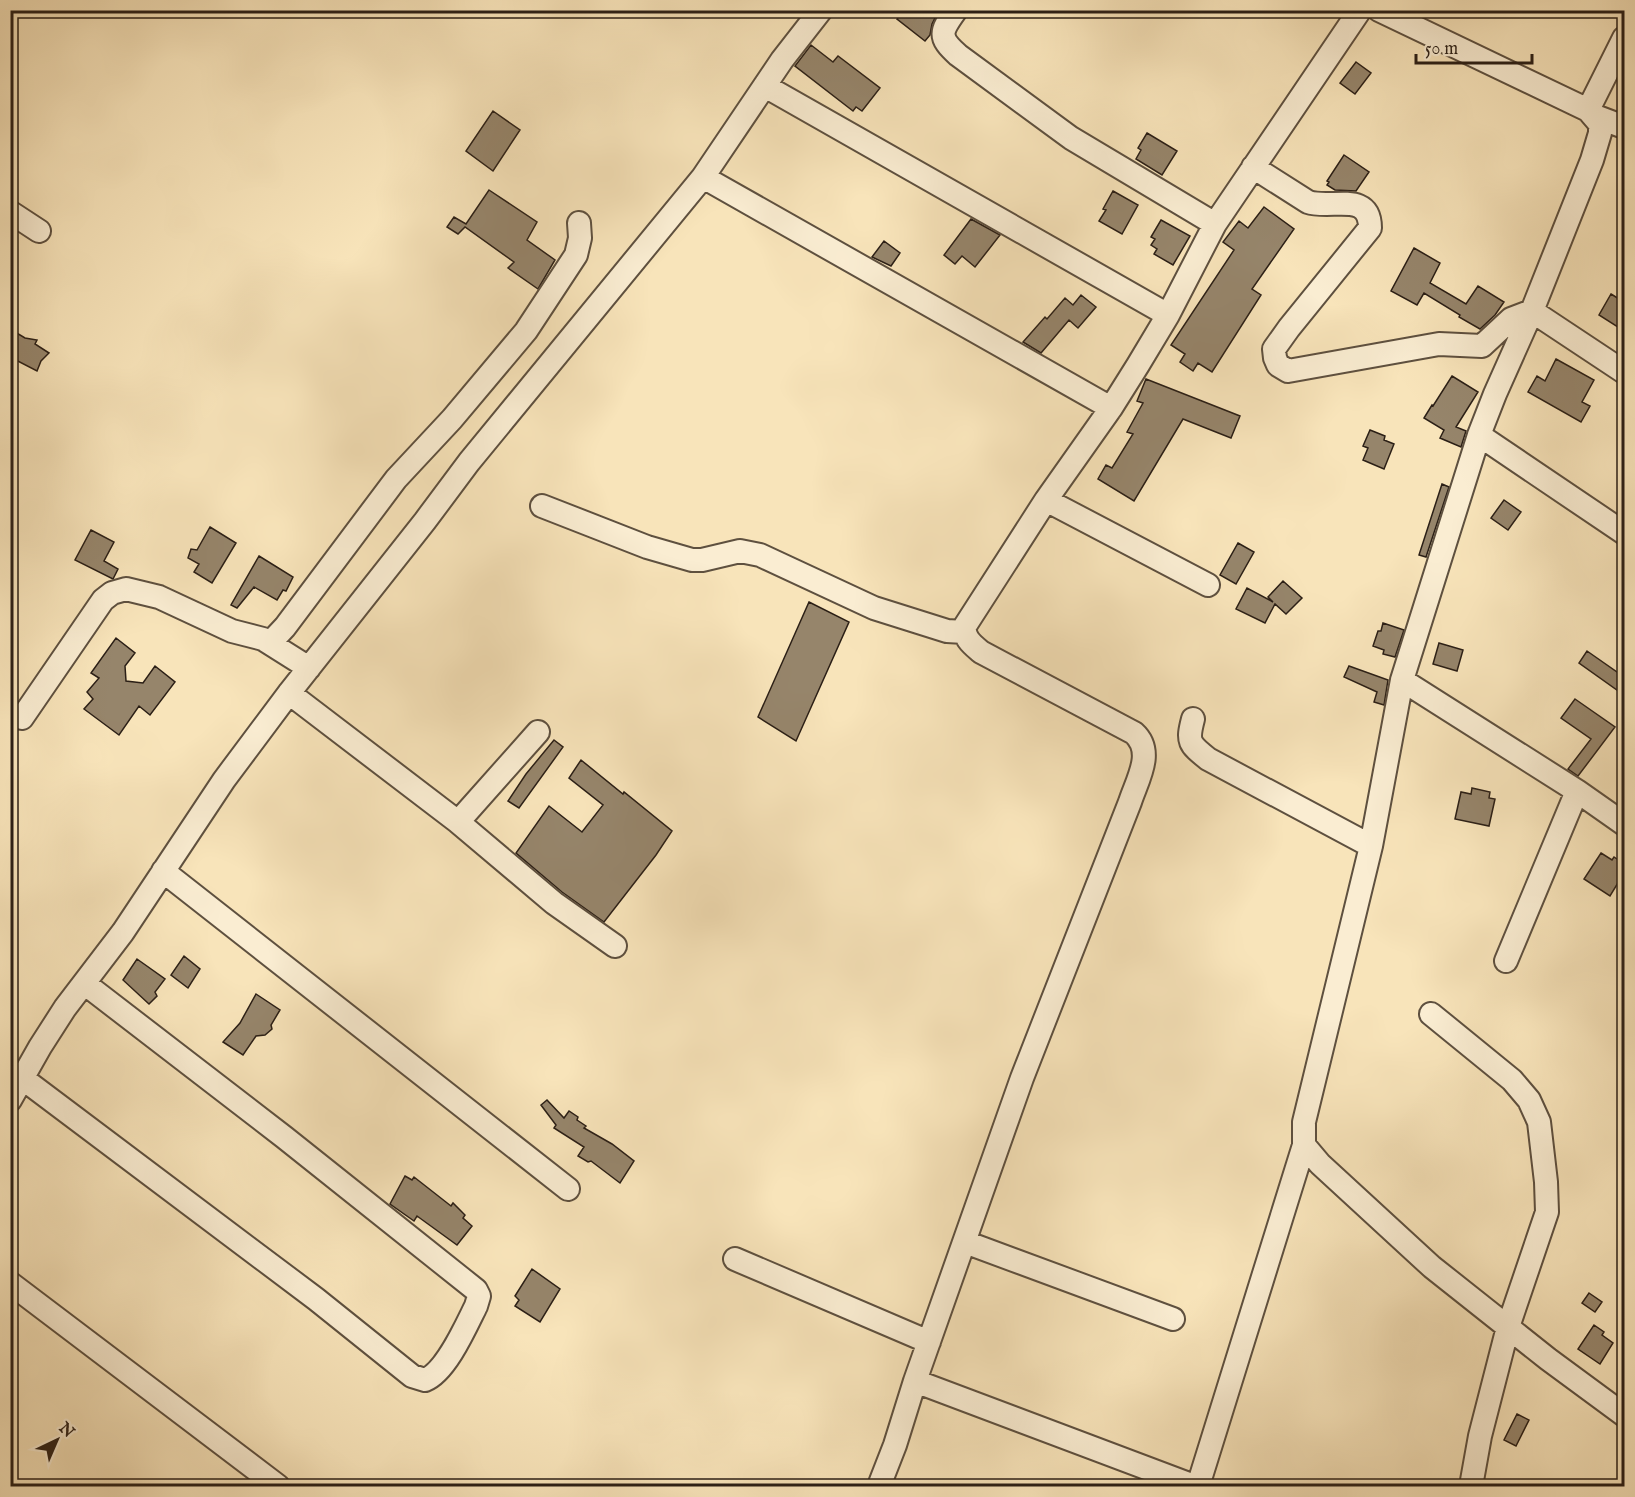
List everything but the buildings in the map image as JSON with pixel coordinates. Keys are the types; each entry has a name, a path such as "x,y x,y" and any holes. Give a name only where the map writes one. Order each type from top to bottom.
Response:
{"street":[{"path":"10,1100 59,1016 123,932 224,780 289,693 518,402 702,177 782,60 821,10"},
{"path":"956,10 943,30 943,38 958,55 1071,138 1215,224"},
{"path":"879,1486 1022,1078 1130,802 1145,756 1141,740 1134,733 981,652 969,642 964,632 967,621 990,590 1046,500 1111,408 1168,315 1215,224 1360,10"},
{"path":"1379,10 1624,127"},
{"path":"1592,113 1624,38"},
{"path":"765,86 1168,315"},
{"path":"915,1381 1196,1486 1304,1145 1303,1132 1307,1105 1342,972 1371,846 1402,680 1479,435 1532,311 1592,160 1600,133 1600,124 1592,113"},
{"path":"1253,167 1315,205 1354,204 1362,206 1370,216 1370,228 1274,349 1278,364 1288,371 1439,344 1482,346 1511,319 1532,311"},
{"path":"702,177 1111,408"},
{"path":"10,212 39,231"},
{"path":"270,643 290,621 396,479 452,419 526,331 576,255 580,238 579,223"},
{"path":"1532,311 1624,372"},
{"path":"1479,435 1624,533"},
{"path":"1046,500 1208,585"},
{"path":"542,506 647,547 692,560 702,560 740,551 760,555 874,608 947,631 964,632"},
{"path":"22,718 93,612 103,600 126,589 159,597 222,627 262,639 309,668"},
{"path":"1402,680 1577,790 1624,824"},
{"path":"289,693 458,822 554,903 615,946"},
{"path":"1193,719 1189,735 1191,744 1208,759 1371,846"},
{"path":"458,822 538,732"},
{"path":"1506,960 1577,790"},
{"path":"163,871 567,1189"},
{"path":"22,1078 316,1299 412,1376 420,1380 430,1379 443,1365 476,1306 479,1296 476,1290 284,1137 84,983"},
{"path":"1431,1014 1512,1080 1529,1100 1539,1122 1546,1182 1547,1212 1508,1327 1480,1436 1471,1486"},
{"path":"1304,1145 1320,1164 1432,1267 1624,1415"},
{"path":"965,1242 1173,1319"},
{"path":"735,1259 929,1342"},
{"path":"10,1283 278,1486"}]}
